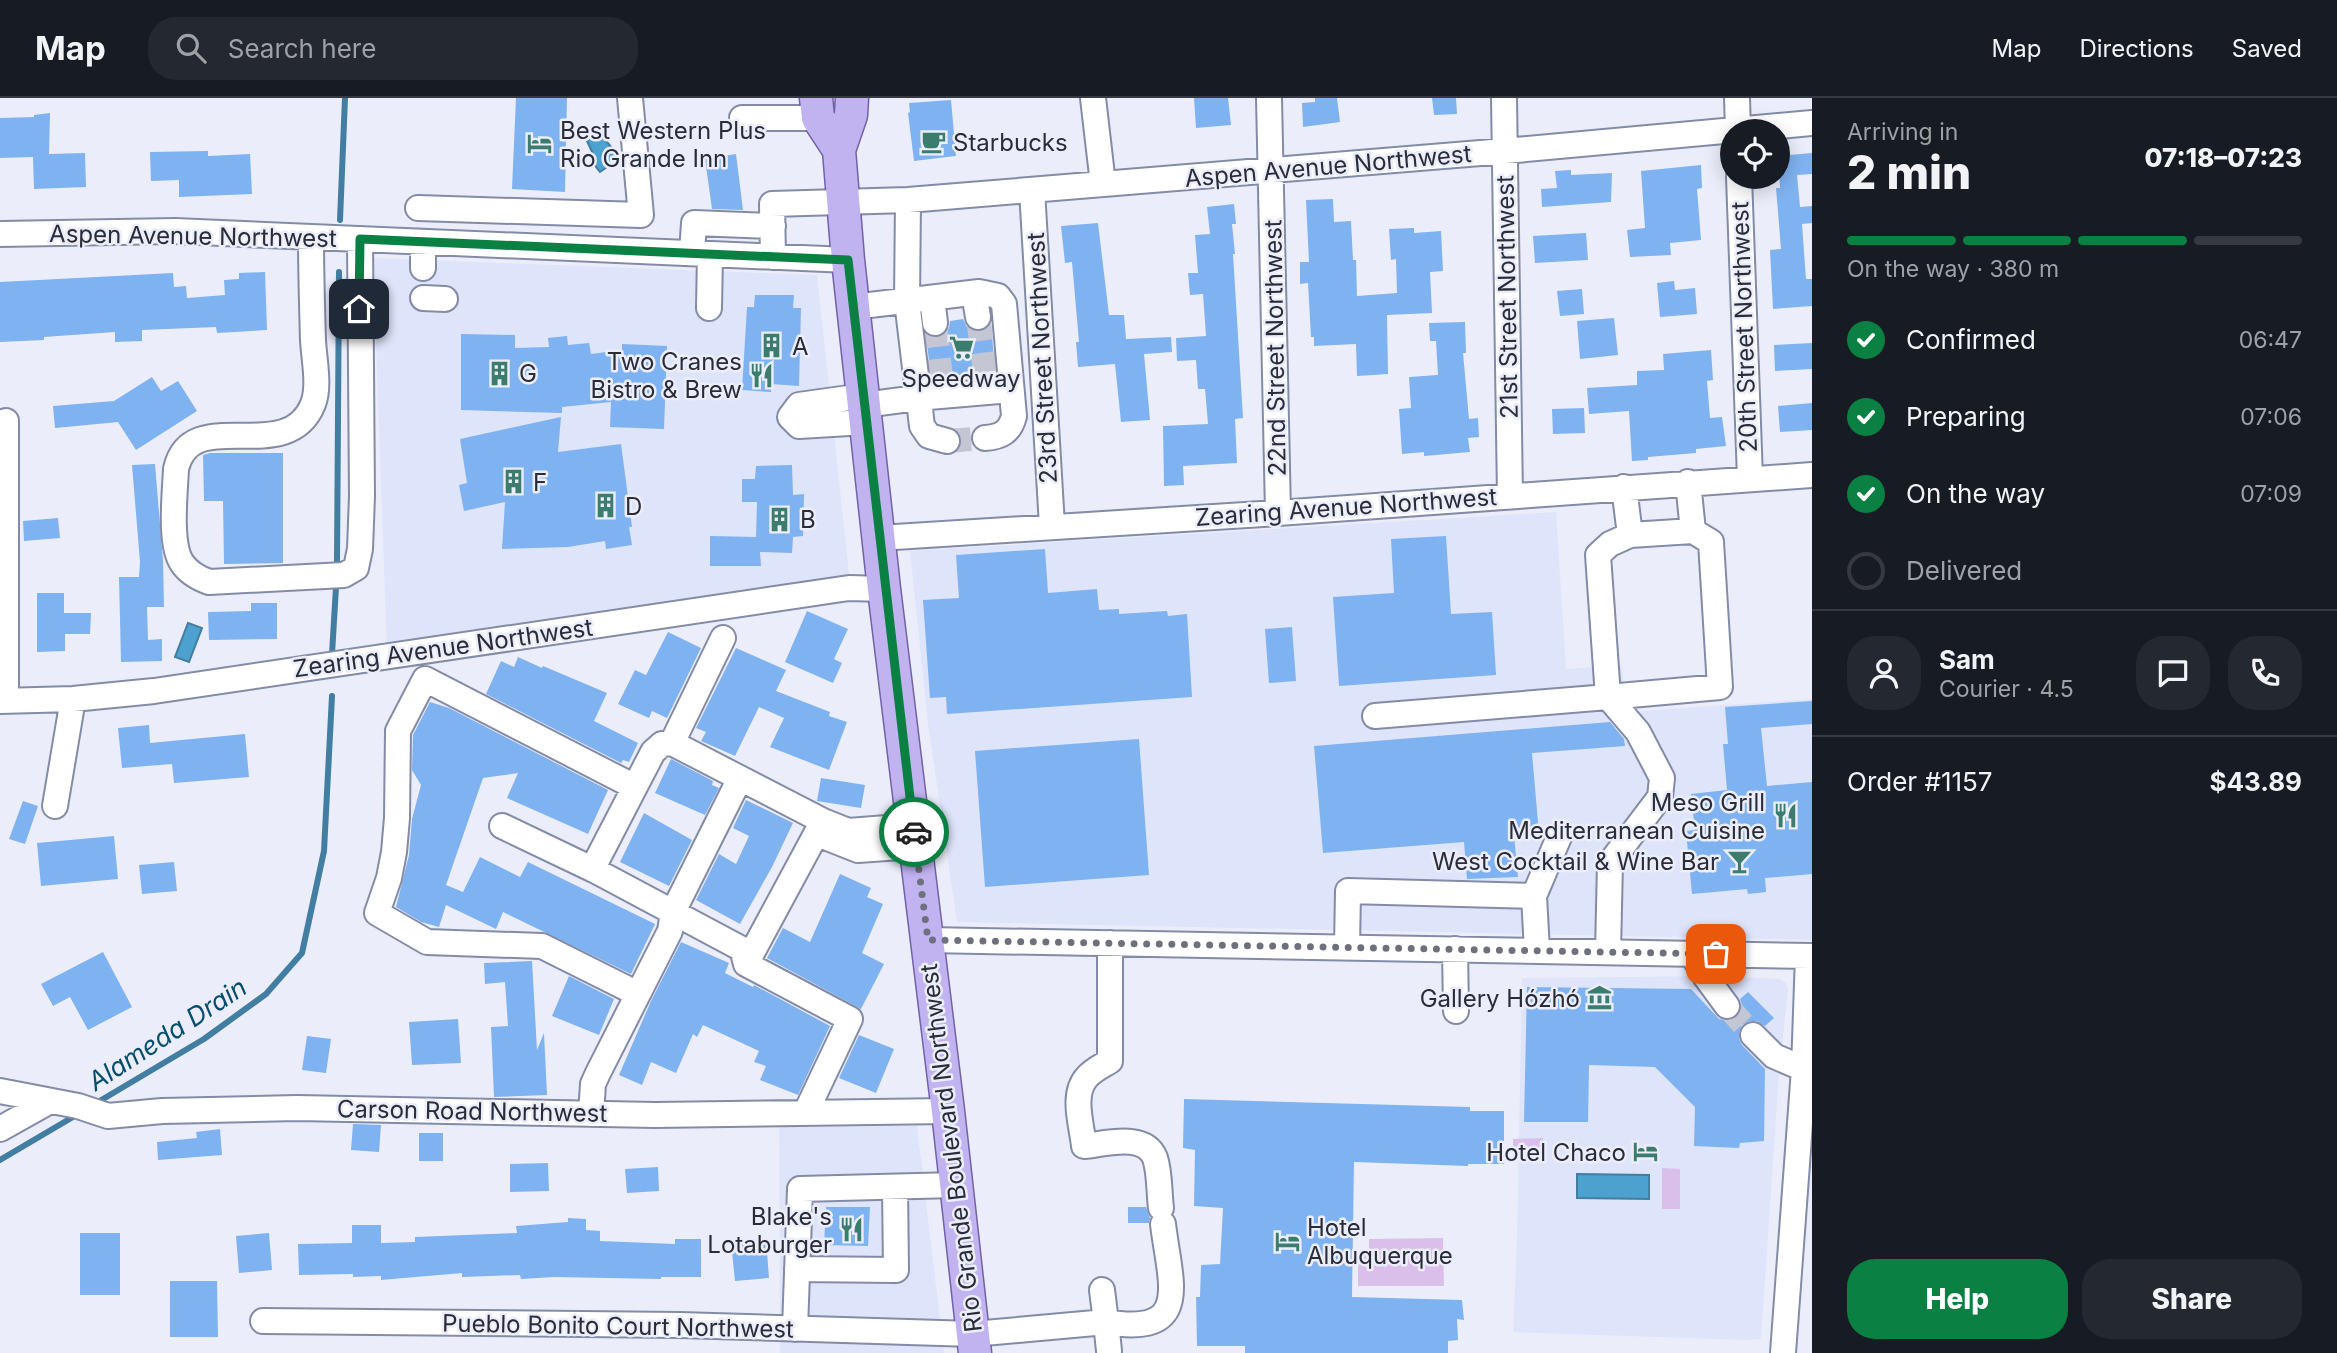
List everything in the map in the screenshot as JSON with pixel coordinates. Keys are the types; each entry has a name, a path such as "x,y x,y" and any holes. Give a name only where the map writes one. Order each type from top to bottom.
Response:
{"main road":[{"name":"Rio Grande Boulevard Northwest","path":"839,150 851,115 852,98"},
{"name":"Rio Grande Boulevard Northwest","path":"817,108 839,150 848,260 884,589 974,1343"}],"street":[{"path":"630,98 641,215 634,251"},
{"path":"1093,98 1104,184"},
{"name":"22nd Street Northwest","path":"1269,98 1278,513"},
{"name":"21st Street Northwest","path":"1504,98 1510,496"},
{"path":"1737,98 1737,119"},
{"path":"742,118 817,108"},
{"name":"Aspen Avenue Northwest","path":"1790,125 1812,123"},
{"name":"Aspen Avenue Northwest","path":"773,226 772,204 908,200 1720,132"},
{"name":"20th Street Northwest","path":"1739,189 1750,478"},
{"name":"23rd Street Northwest","path":"1032,190 1052,526"},
{"path":"908,200 919,300 917,398 922,426 929,436 947,441"},
{"path":"418,208 641,215"},
{"path":"702,312 701,254 694,223 773,226 773,257"},
{"name":"Aspen Avenue Northwest","path":"0,234 175,231 848,260"},
{"path":"311,237 316,393 306,418 289,431 274,435 201,438 188,447 178,459 175,539 177,553 181,562 193,574 209,582 344,575 356,568 360,549 362,496 360,239"},
{"path":"423,242 423,268"},
{"path":"853,307 919,300 976,305 998,296 1004,304 994,384 1014,416 1011,426 998,438 985,438"},
{"path":"919,300 935,323"},
{"path":"865,408 917,398 943,387 994,384"},
{"path":"3,701 6,421"},
{"name":"Zearing Avenue Northwest","path":"879,538 1812,475"},
{"path":"1688,482 1692,531"},
{"path":"1624,487 1630,535"},
{"path":"1375,716 1608,697 1720,687 1711,542 1692,531 1630,535 1610,544 1598,555 1608,697 1638,732 1662,778 1660,797 1610,863 1608,952"},
{"name":"Zearing Avenue Northwest","path":"3,701 74,699 154,691 849,588 884,589"},
{"path":"672,743 723,638"},
{"path":"634,786 425,678 398,731 394,852 389,878 377,913 427,942 542,946 638,994"},
{"path":"55,806 74,699"},
{"path":"594,870 634,786 653,752 662,744 672,743 740,778 858,850 914,836"},
{"path":"591,1114 593,1084 670,931 673,912 740,778"},
{"path":"502,826 594,870 742,949 746,964 850,1019 806,1112"},
{"path":"746,964 820,827"},
{"path":"1537,951 1534,896 1559,837"},
{"path":"1347,947 1348,891 1534,896"},
{"path":"928,940 1810,956 1783,1353"},
{"name":"Pueblo Bonito Court Northwest","path":"263,1321 795,1328 974,1343 1106,1322 1129,1326 1151,1323 1164,1315 1171,1298 1155,1158 1148,1149 1137,1143 1084,1146 1079,1099 1081,1085 1088,1074 1110,1061 1110,943"},
{"path":"1455,949 1456,1011"},
{"path":"1692,954 1727,1000"},
{"path":"1759,1036 1781,1060 1804,1069"},
{"name":"Carson Road Northwest","path":"0,1091 78,1106 108,1116 162,1111 297,1108 591,1114 948,1111"},
{"path":"0,1129 50,1101"},
{"path":"795,1328 804,1269 800,1189 895,1196 956,1185"},
{"path":"804,1269 896,1270 895,1196"},
{"path":"1102,1290 1109,1351"}],"shaded area":[{"path":"373,258 817,275 850,583 387,651"},
{"path":"1556,512 1566,669 1622,665 1626,712 1812,699 1812,940 957,922 928,724 910,551"},
{"name":"Hotel Chaco","path":"1721,976 1780,979 1786,983 1788,990 1779,1073 1761,1339 1513,1332 1522,978"},
{"path":"917,1126 944,1353 780,1353 779,1127"},
{"path":"1543,1138 1544,1159 1513,1159 1513,1139"},
{"path":"1662,1168 1680,1169 1680,1209 1662,1209"},
{"path":"1443,1238 1444,1286 1358,1286 1358,1251 1369,1254 1369,1239"}],"water":[{"path":"599,132 620,158 600,172 592,162 594,156 587,141"},
{"path":"188,623 202,628 189,662 175,657"},
{"path":"1577,1174 1649,1175 1649,1199 1577,1198"}],"building":[{"name":"Best Western Plus Rio Grande Inn","path":"516,98 567,98 565,192 512,189"},
{"path":"1194,98 1228,98 1231,125 1196,128"},
{"path":"1315,98 1337,98 1340,122 1303,127 1302,103 1315,102"},
{"path":"1432,98 1456,98 1457,114 1434,115"},
{"name":"Starbucks","path":"951,100 956,156 914,161 909,103"},
{"path":"50,113 49,154 85,153 86,187 34,189 33,157 0,158 0,118 34,117"},
{"path":"208,151 208,156 250,154 252,194 179,197 179,180 151,181 150,152"},
{"path":"1812,153 1812,174 1797,175 1800,207 1812,206 1812,223 1802,224 1806,279 1812,279 1812,306 1773,309 1770,250 1781,249 1776,189 1790,189 1790,155"},
{"path":"736,154 743,210 712,209 705,159"},
{"path":"1701,165 1702,188 1697,189 1701,240 1670,243 1671,255 1630,257 1627,230 1645,228 1641,171"},
{"path":"1571,170 1571,175 1612,173 1611,202 1542,207 1541,189 1557,188 1555,171"},
{"path":"1333,199 1334,222 1351,221 1357,296 1397,293 1396,259 1391,260 1389,229 1414,228 1414,233 1441,231 1443,271 1430,272 1432,313 1387,315 1388,374 1357,376 1356,344 1314,346 1314,337 1311,337 1308,283 1300,284 1300,262 1309,262 1306,200"},
{"path":"1234,204 1236,224 1232,224 1233,254 1243,418 1235,419 1237,463 1183,466 1184,485 1164,486 1163,426 1208,424 1205,389 1198,389 1196,360 1177,361 1176,338 1206,336 1203,294 1190,295 1188,273 1198,273 1195,235 1210,234 1207,207"},
{"path":"1098,223 1109,315 1124,315 1126,339 1171,337 1172,352 1144,354 1150,420 1121,422 1115,364 1078,367 1076,342 1079,342 1072,262 1065,263 1061,226"},
{"path":"1586,233 1588,260 1535,263 1533,236"},
{"path":"265,272 267,330 217,333 216,327 142,330 142,341 115,342 115,332 0,342 0,282 173,273 174,287 186,286 187,298 225,295 224,280 239,279 239,273"},
{"path":"1674,281 1675,290 1695,288 1697,314 1660,317 1657,283"},
{"path":"1582,289 1584,314 1560,316 1557,291"},
{"name":"A","path":"755,295 794,295 793,308 801,308 799,386 771,384 771,392 742,390 747,307 754,307"},
{"path":"1614,318 1618,355 1580,359 1577,321"},
{"path":"963,319 973,331 981,331 991,324 995,370 931,379 926,334 936,338 949,328 950,321"},
{"path":"1465,322 1466,353 1463,353 1469,419 1478,418 1479,437 1468,438 1470,452 1424,456 1424,452 1402,454 1399,409 1411,408 1409,377 1438,375 1436,341 1430,341 1429,323"},
{"path":"461,334 515,335 515,348 549,347 548,338 567,336 568,345 589,343 591,354 622,350 622,344 667,346 664,429 610,427 611,402 562,407 562,413 461,410"},
{"path":"1812,343 1812,369 1775,371 1774,345"},
{"path":"1711,350 1713,380 1707,381 1710,418 1722,417 1726,446 1696,449 1696,453 1632,461 1629,411 1589,414 1587,388 1637,385 1637,371 1664,370 1663,354"},
{"path":"152,377 161,391 178,381 197,411 136,450 118,422 55,428 53,406 114,401"},
{"path":"1812,403 1812,430 1780,432 1778,406"},
{"path":"1584,408 1585,433 1553,434 1552,409"},
{"path":"561,417 558,452 621,444 632,545 606,549 605,541 568,547 502,549 505,502 464,511 459,485 467,483 460,439"},
{"path":"283,453 283,563 224,564 223,501 204,501 203,455"},
{"path":"155,464 164,607 147,607 148,640 162,639 162,661 121,662 119,577 139,577 140,562 132,465"},
{"name":"B","path":"792,465 793,495 804,494 803,536 793,537 792,553 760,552 761,566 710,566 710,536 756,537 757,502 742,502 742,479 755,479 756,466"},
{"path":"58,518 60,538 24,541 23,521"},
{"path":"1446,536 1451,614 1492,612 1496,675 1339,686 1333,597 1394,593 1391,539"},
{"path":"1045,549 1048,593 1097,589 1099,610 1119,609 1119,614 1167,611 1168,616 1187,614 1192,697 947,714 946,697 930,698 923,600 959,598 956,555"},
{"path":"37,593 64,593 64,613 91,613 90,634 65,634 65,651 37,652"},
{"path":"251,603 277,603 277,639 209,640 208,612 251,611"},
{"path":"807,611 848,629 834,659 842,663 833,683 785,662"},
{"path":"1292,627 1296,681 1269,683 1265,629"},
{"path":"668,632 701,648 667,718 652,711 649,718 618,704 635,670 646,675"},
{"path":"736,648 786,670 776,691 830,712 829,716 847,722 829,770 770,747 784,718 759,707 735,756 701,741 706,732 696,728"},
{"path":"518,657 607,693 594,721 638,743 629,762 623,760 621,763 486,694 501,661 514,667"},
{"path":"1812,701 1812,724 1761,728 1767,786 1812,782 1812,874 1765,878 1766,892 1748,894 1747,889 1692,894 1686,831 1695,830 1691,794 1727,790 1723,744 1728,744 1725,707"},
{"path":"430,702 449,708 608,790 588,834 507,798 518,773 483,778 446,885 463,892 480,857 520,877 528,862 655,924 631,974 503,912 496,929 446,905 439,927 421,922 396,907 409,855 412,819 421,785 412,770 413,735"},
{"path":"1610,722 1624,739 1625,746 1532,753 1539,834 1514,836 1518,877 1467,879 1464,842 1323,853 1314,746"},
{"path":"149,725 150,743 245,734 249,777 174,783 172,764 122,768 118,728"},
{"path":"1139,739 1149,875 985,887 975,751"},
{"path":"671,759 713,781 712,785 719,788 705,815 655,793"},
{"path":"821,778 865,785 861,808 817,801"},
{"path":"746,800 793,823 740,924 696,900 719,854 736,864 749,836 733,828"},
{"path":"23,801 38,806 25,844 9,839"},
{"path":"644,813 692,840 669,886 620,862"},
{"path":"114,836 118,879 41,886 37,843"},
{"path":"174,862 177,891 142,894 139,865"},
{"path":"840,874 871,888 867,897 883,904 862,953 884,964 861,1009 767,958 783,928 810,942"},
{"path":"681,942 729,963 725,973 753,987 754,985 830,1026 798,1095 760,1080 766,1066 754,1062 759,1051 703,1025 697,1037 693,1034 676,1073 651,1062 642,1085 619,1075 651,1001"},
{"path":"103,952 132,1007 88,1030 70,997 53,1006 41,984"},
{"path":"532,961 537,1050 544,1033 547,1095 494,1097 491,1027 508,1026 505,982 485,984 484,963"},
{"path":"569,976 614,999 599,1035 552,1016"},
{"path":"1527,987 1691,989 1719,1019 1728,1021 1740,1013 1740,999 1748,992 1774,1018 1765,1026 1757,1021 1749,1021 1742,1025 1739,1032 1742,1045 1765,1069 1764,1141 1740,1143 1739,1148 1694,1146 1695,1107 1655,1067 1589,1065 1588,1122 1524,1122"},
{"path":"458,1019 461,1063 412,1065 409,1022"},
{"path":"859,1035 894,1049 876,1093 839,1078"},
{"path":"307,1036 331,1039 326,1073 302,1070"},
{"name":"Hotel Albuquerque","path":"1184,1099 1470,1107 1470,1111 1504,1111 1504,1164 1468,1166 1354,1162 1352,1297 1462,1300 1464,1320 1457,1319 1458,1340 1448,1341 1448,1353 1245,1353 1245,1346 1197,1346 1196,1297 1200,1297 1201,1265 1220,1264 1223,1208 1194,1206 1195,1150 1183,1148"},
{"path":"353,1124 381,1125 379,1152 351,1150"},
{"path":"220,1129 222,1155 158,1160 157,1142 197,1138 196,1132"},
{"path":"419,1133 443,1133 443,1161 419,1161"},
{"path":"548,1163 549,1191 510,1192 510,1164"},
{"path":"658,1167 659,1191 627,1193 625,1169"},
{"path":"826,1207 870,1207 868,1246 824,1245"},
{"path":"1128,1207 1146,1207 1149,1223 1128,1223"},
{"path":"568,1218 586,1219 586,1230 600,1231 600,1241 675,1244 675,1239 701,1239 701,1277 521,1279 520,1275 462,1277 462,1273 381,1280 381,1276 353,1277 353,1274 299,1275 298,1244 352,1243 352,1225 381,1225 381,1243 415,1242 415,1237 517,1233 516,1226 568,1222"},
{"path":"80,1233 120,1233 120,1295 80,1295"},
{"path":"269,1233 272,1270 239,1273 236,1236"},
{"path":"766,1239 769,1278 735,1281 731,1242"},
{"path":"170,1281 217,1281 218,1337 170,1337"}],"waterway":[{"name":"Alameda Drain","path":"340,220 345,98"},
{"name":"Alameda Drain","path":"337,562 339,272"},
{"name":"Alameda Drain","path":"332,654 336,587"},
{"name":"Alameda Drain","path":"93,1105 204,1039 266,994 302,953 324,851 332,696"},
{"name":"Alameda Drain","path":"0,1160 78,1114"}],"tunnel":[{"path":"978,317 985,372"},
{"path":"935,323 941,378"},
{"path":"947,441 985,438"},
{"path":"1727,1006 1753,1035"}],"way so far":[{"path":"914,832 928,940 1716,954"}],"place":[{"name":"Starbucks","path":"933,142"},
{"name":"Best Western Plus Rio Grande Inn","path":"540,144"},
{"name":"A","path":"772,346"},
{"name":"Speedway","path":"961,347"},
{"name":"G","path":"499,373"},
{"name":"Two Cranes Bistro & Brew","path":"762,375"},
{"name":"F","path":"513,482"},
{"name":"D","path":"605,506"},
{"name":"B","path":"780,519"},
{"name":"Meso Grill Mediterranean Cuisine","path":"1785,816"},
{"name":"West Cocktail & Wine Bar","path":"1739,861"},
{"name":"Gallery Hózhó","path":"1600,998"},
{"name":"Hotel Chaco","path":"1646,1152"},
{"name":"Blake's Lotaburger","path":"852,1230"},
{"name":"Hotel Albuquerque","path":"1287,1241"}],"route":[{"path":"359,309 360,239 848,260 914,832"}]}
